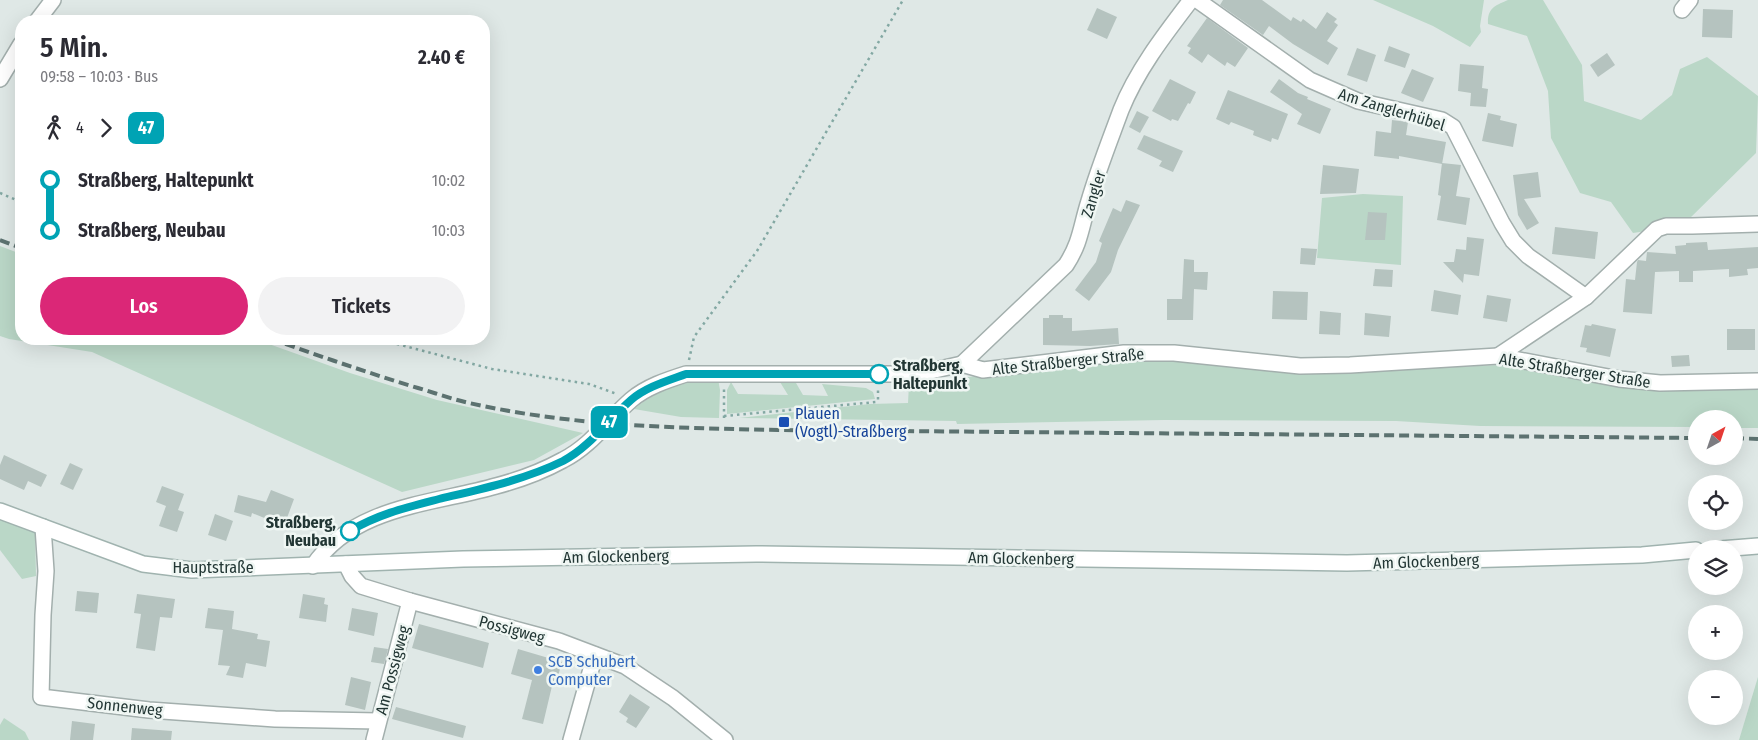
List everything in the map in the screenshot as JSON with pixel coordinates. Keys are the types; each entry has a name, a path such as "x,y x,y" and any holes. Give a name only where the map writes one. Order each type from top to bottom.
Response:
{"street":[{"path":"42,15 53,0"},
{"name":"Zangler","path":"962,364 1059,272 1073,254 1081,234 1088,202 1122,109 1163,37 1191,0"},
{"name":"Am Zanglerhübel","path":"1197,0 1310,80 1358,101 1442,120 1454,127 1513,241 1534,261 1586,297"},
{"path":"0,79 15,54"},
{"path":"1498,356 1586,297 1657,229 1666,226 1758,224"},
{"name":"Alte Straßberger Straße","path":"313,566 335,540 363,523 394,510 496,486 535,473 564,460 586,446 632,399 659,383 686,374 917,374 962,364 983,370 1124,353 1174,353 1300,366 1350,365 1498,356 1619,379 1652,382 1758,380"},
{"name":"Hauptstraße","path":"0,511 143,564 192,570 346,564"},
{"name":"Sonnenweg","path":"43,527 46,570 41,697 149,710 265,718 378,720"},
{"path":"1743,547 1758,546"},
{"name":"Am Glockenberg","path":"346,564 473,559 756,554 1347,563 1642,554 1688,551"},
{"name":"Possigweg","path":"346,564 352,576 361,586 559,641 625,666 672,698 725,740"},
{"name":"Am Possigweg","path":"374,740 410,601"},
{"path":"571,740 595,654"}],"path":[{"path":"686,374 694,337 757,251 903,0"},
{"path":"0,193 15,199"},
{"path":"401,345 492,369 589,384 632,399"},
{"path":"724,389 724,417 876,402"}],"green space":[{"path":"1373,0 1484,0 1480,26 1481,32 1470,47 1433,26"},
{"path":"1508,0 1543,0 1582,65 1584,101 1641,120 1672,95 1680,69 1707,57 1758,96 1756,153 1687,221 1633,233 1611,202 1580,193 1551,138 1548,91 1527,36 1488,24 1491,10"},
{"path":"1363,194 1403,196 1401,265 1317,258 1322,198"},
{"path":"0,246 15,252 15,340 0,336"},
{"path":"47,345 272,345 350,373 437,400 583,433 534,460 402,492 92,352"},
{"path":"1152,357 1303,372 1499,365 1550,372 1758,388 1758,428 1743,428 1743,410 1688,410 1688,427 1480,426 1396,421 1164,420 957,424 956,421 739,418 870,404 908,403 909,384"},
{"path":"718,379 720,390 719,418 681,417 634,409 653,396 673,387 695,381"},
{"path":"731,382 738,394 788,395 780,382 796,383 803,395 828,396 822,384 866,388 873,392 875,399 727,414 727,390"},
{"path":"0,518 35,531 36,576 22,579 0,550"},
{"path":"1758,677 1758,740 1739,740"},
{"path":"4,718 25,732 29,740 0,740 0,725"}],"building":[{"path":"1223,0 1262,0 1291,21 1293,17 1301,22 1303,19 1316,29 1327,12 1337,19 1334,22 1338,25 1327,41 1338,48 1328,65 1293,44 1269,26 1263,35 1220,5"},
{"path":"1097,8 1117,17 1107,39 1087,30"},
{"path":"1703,9 1733,10 1732,38 1702,37"},
{"path":"1207,18 1248,48 1235,67 1227,62 1225,66 1208,54 1202,63 1188,53 1191,48 1187,46"},
{"path":"1389,46 1410,54 1405,68 1384,61"},
{"path":"1357,48 1376,55 1367,82 1347,75"},
{"path":"1607,53 1615,65 1598,77 1590,65"},
{"path":"1460,64 1484,66 1482,88 1488,89 1486,107 1470,106 1471,93 1458,91"},
{"path":"1412,69 1434,78 1423,102 1401,93"},
{"path":"1170,79 1196,92 1178,121 1172,119 1171,121 1152,111"},
{"path":"1279,79 1298,93 1308,97 1307,99 1331,109 1320,134 1297,124 1302,114 1270,92"},
{"path":"1228,90 1288,114 1278,140 1272,138 1271,142 1253,135 1254,131 1231,122 1229,125 1216,119"},
{"path":"1137,111 1149,117 1140,133 1129,127"},
{"path":"1488,113 1501,116 1500,120 1517,124 1513,147 1482,141"},
{"path":"1392,120 1408,122 1406,135 1446,142 1442,164 1399,156 1399,159 1374,156 1376,131 1391,133"},
{"path":"1144,135 1183,151 1173,172 1159,166 1162,161 1137,149"},
{"path":"1442,163 1461,165 1456,196 1470,198 1466,225 1437,220 1441,196 1438,195"},
{"path":"1323,165 1359,169 1356,193 1320,194"},
{"path":"1538,172 1541,197 1524,199 1539,223 1527,230 1518,215 1513,175"},
{"path":"1126,200 1140,205 1118,250 1111,272 1089,301 1075,290 1096,262 1102,243 1099,241 1113,208 1121,212"},
{"path":"1368,212 1387,213 1385,240 1365,240"},
{"path":"1555,227 1598,232 1595,259 1552,254"},
{"path":"1467,237 1484,239 1479,276 1464,274 1463,283 1443,262 1454,262 1456,249 1466,250"},
{"path":"1707,242 1708,250 1758,247 1758,268 1747,269 1748,275 1729,277 1729,269 1693,271 1693,282 1679,282 1679,271 1655,272 1652,314 1623,312 1626,279 1635,280 1637,262 1638,260 1646,261 1647,252 1676,254 1675,246 1686,245 1686,243"},
{"path":"1301,248 1317,249 1315,265 1300,264"},
{"path":"1184,259 1194,260 1194,272 1208,272 1207,290 1194,289 1193,320 1167,320 1167,299 1182,299"},
{"path":"1375,269 1393,270 1392,287 1373,286"},
{"path":"1434,290 1461,295 1458,315 1431,311"},
{"path":"1273,291 1308,292 1307,320 1272,319"},
{"path":"1487,295 1511,299 1507,322 1483,318"},
{"path":"1320,311 1341,313 1340,335 1319,334"},
{"path":"1365,313 1391,316 1389,337 1364,335"},
{"path":"1049,315 1063,315 1063,318 1072,318 1072,331 1118,328 1119,344 1090,346 1043,345 1043,318 1049,318"},
{"path":"1592,324 1616,329 1610,357 1586,352 1587,348 1580,347 1585,325 1591,326"},
{"path":"1727,329 1755,329 1755,350 1727,350"},
{"path":"1689,355 1690,366 1672,367 1671,356"},
{"path":"4,455 47,475 41,487 28,481 24,490 0,479 0,465"},
{"path":"70,463 83,469 73,490 60,484"},
{"path":"162,486 184,494 178,510 184,512 177,532 159,526 166,506 156,502"},
{"path":"271,490 294,499 284,526 252,513 251,517 234,512 238,495 266,502"},
{"path":"215,514 233,521 226,541 208,535"},
{"path":"77,591 99,593 97,613 75,611"},
{"path":"137,594 175,599 172,618 160,617 155,651 136,648 141,614 134,613"},
{"path":"303,594 325,598 324,604 328,605 326,622 299,618"},
{"path":"208,608 234,611 232,629 258,634 257,639 270,641 266,667 246,663 243,678 226,675 230,666 218,665 223,630 205,628"},
{"path":"352,608 378,613 374,636 348,630"},
{"path":"419,624 489,643 483,668 412,648"},
{"path":"374,647 388,649 384,664 371,662"},
{"path":"518,649 562,662 555,687 552,686 543,724 522,719 532,680 511,674"},
{"path":"351,677 371,682 365,710 345,705"},
{"path":"630,694 650,707 636,728 626,722 628,718 619,712"},
{"path":"396,707 466,726 463,738 392,719"},
{"path":"72,721 95,724 93,740 70,740"},
{"path":"132,728 172,731 171,740 131,740"}],"railway":[{"path":"0,240 15,246"},
{"path":"289,345 469,403 546,417 623,424 778,430 1688,438"},
{"path":"1743,438 1758,439"}],"bus line":[{"name":"47","path":"350,531 363,523 394,510 496,486 535,473 564,460 586,446 632,399 659,383 686,374 879,374"}],"place":[{"name":"Straßberg, Haltepunkt","path":"879,374"},
{"name":"Plauen (Vogtl)-Straßberg","path":"784,422"},
{"name":"Straßberg, Neubau","path":"350,531"},
{"name":"SCB Schubert Computer","path":"538,670"}]}
